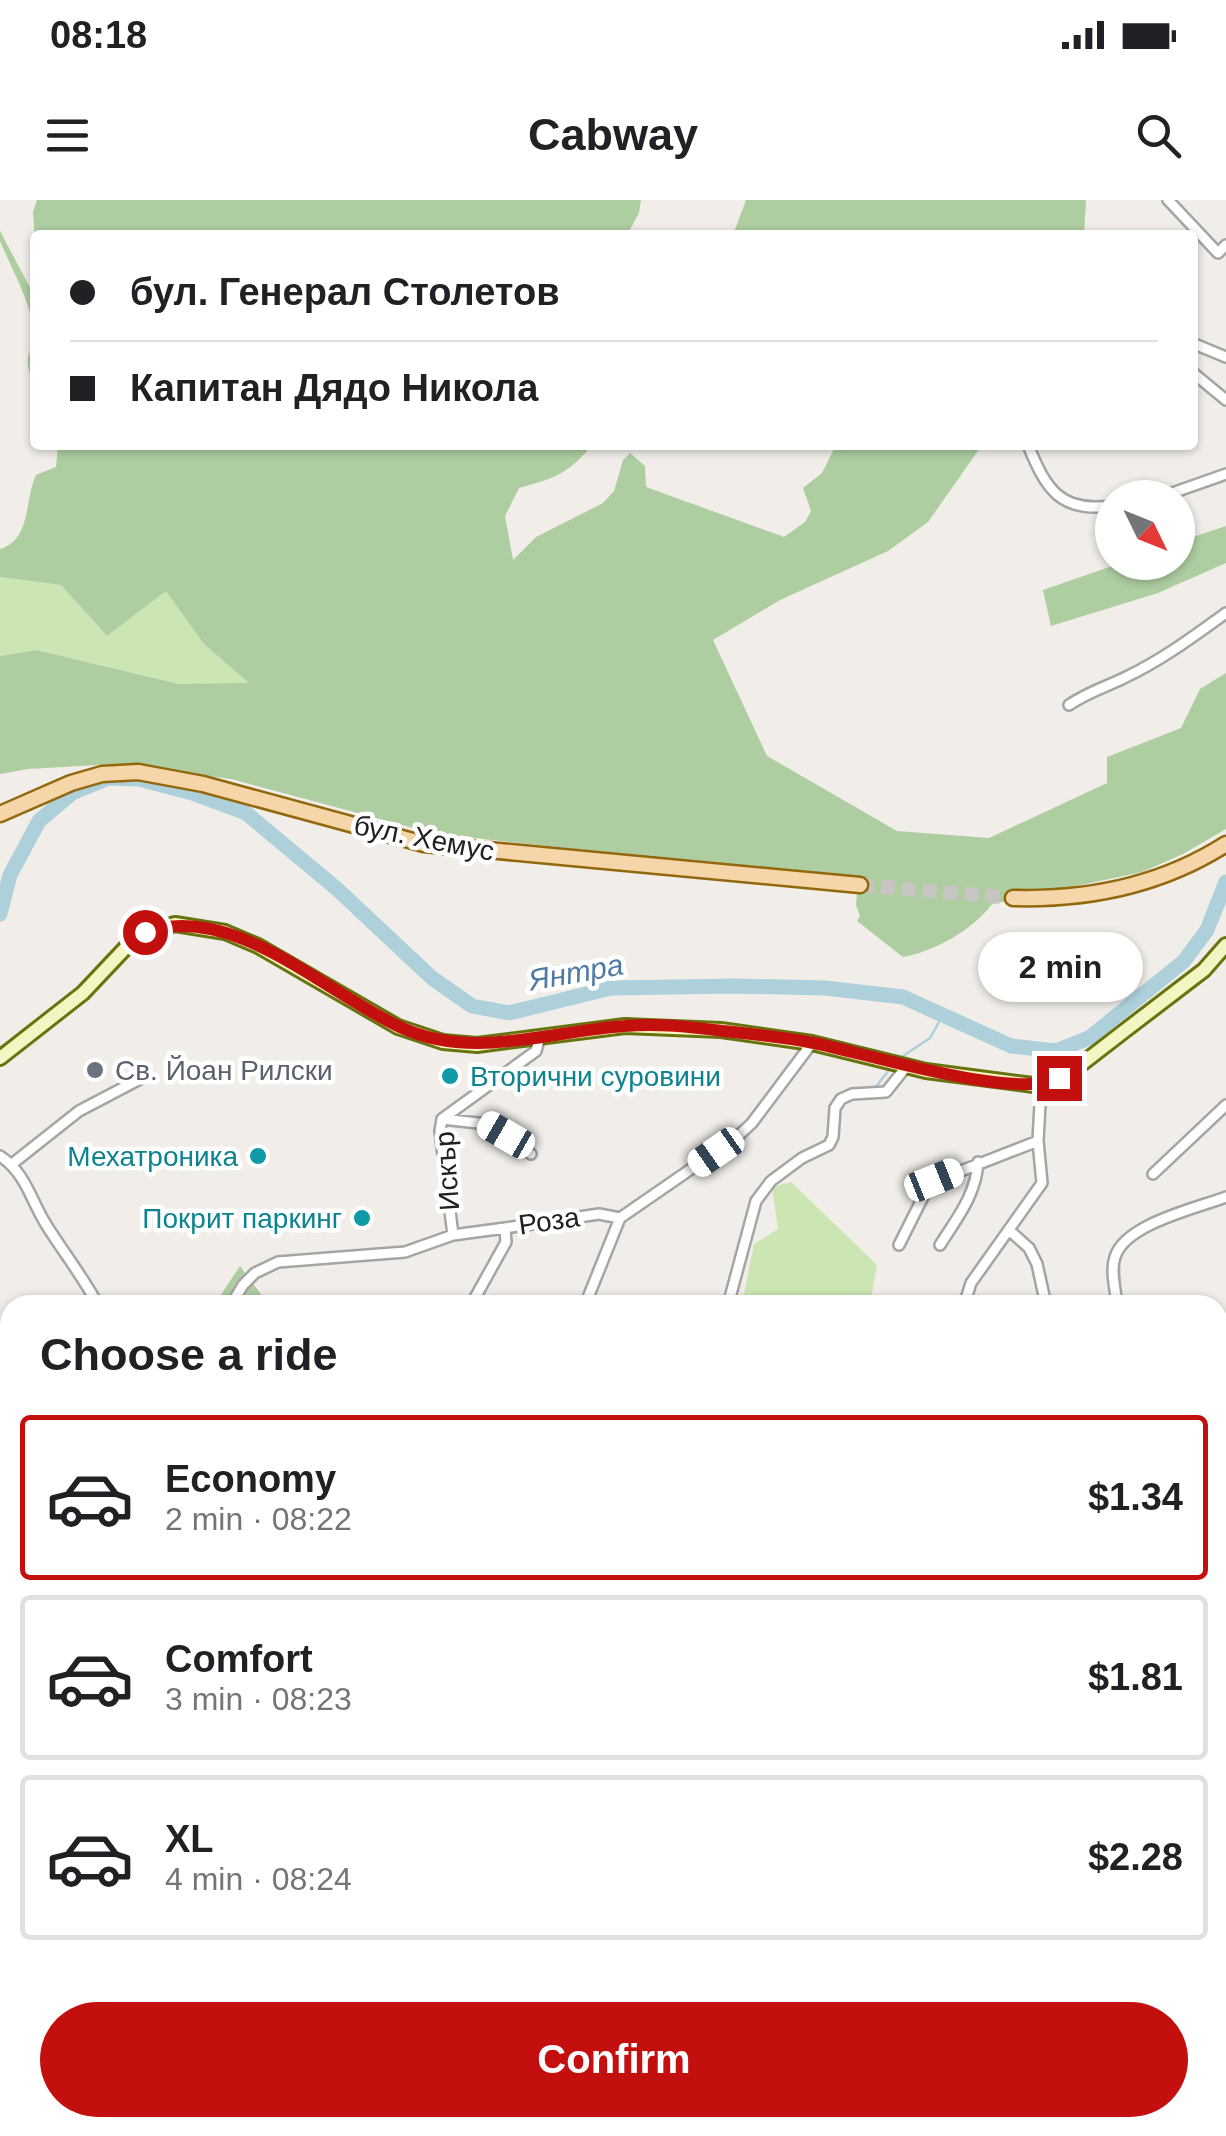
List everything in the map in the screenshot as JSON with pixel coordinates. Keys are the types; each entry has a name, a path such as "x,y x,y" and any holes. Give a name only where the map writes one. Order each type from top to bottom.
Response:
{"main road":[{"name":"бул. Хемус","path":"0,814 71,783 102,774 138,772 203,784 424,844 860,886"},
{"path":"1013,898 1070,898 1114,890 1199,861 1226,844"}],"street":[{"path":"1168,200 1196,230"},
{"path":"1198,232 1218,253 1226,244"},
{"path":"1198,345 1226,357"},
{"path":"1198,377 1226,400"},
{"path":"1030,450 1040,476 1054,492 1076,506 1095,506"},
{"path":"1195,485 1226,474"},
{"path":"1069,705 1183,644 1226,613"},
{"path":"0,1058 83,993 133,940 145,932 176,924 226,932 258,946 398,1026 428,1038 477,1045 644,1025 722,1030 812,1042 898,1064 1041,1086 1070,1072 1204,970 1226,945"},
{"path":"1204,970 1226,960"},
{"name":"Искър","path":"453,1235 440,1131 442,1119 536,1050 540,1036"},
{"path":"589,1295 620,1218 736,1138 812,1042"},
{"path":"731,1295 756,1201 771,1181 802,1158 829,1145 835,1108 841,1098 886,1092 898,1064"},
{"path":"12,1164 78,1111 140,1079"},
{"path":"967,1295 971,1283 1042,1184 1038,1141 1041,1086"},
{"path":"1153,1174 1226,1105"},
{"path":"442,1119 487,1124 530,1154"},
{"path":"899,1245 930,1183 1038,1141"},
{"path":"0,1156 12,1164 92,1295"},
{"path":"940,1245 969,1199 977,1180 978,1162"},
{"path":"1117,1295 1114,1264 1122,1244 1175,1214 1226,1197"},
{"name":"Роза","path":"476,1295 506,1242 504,1228 600,1214 620,1218"},
{"path":"238,1295 255,1273 278,1262 404,1252 453,1235 504,1228"},
{"path":"1010,1230 1029,1248 1038,1264 1044,1295"}],"green space":[{"path":"37,200 641,200 630,230 34,230"},
{"path":"746,200 1086,200 1084,230 735,230"},
{"path":"0,231 30,288 30,314 23,292 0,241"},
{"path":"58,450 588,450 560,474 519,488 505,516 513,560 536,537 603,503 614,491 623,460 630,453 645,466 646,487 784,537 805,522 811,511 803,488 822,473 834,450 978,450 928,522 888,551 780,600 713,640 767,756 897,831 989,838 1107,783 1107,757 1181,728 1200,689 1226,673 1226,829 1142,872 992,904 952,938 903,957 857,921 858,880 436,834 231,779 115,764 0,774 0,656 36,650 179,684 249,683 204,644 166,591 107,636 61,585 0,577 0,549 10,544 22,528 36,475 56,467"},
{"path":"1226,526 1226,563 1195,577 1195,536"},
{"path":"1095,572 1095,580 1187,580 1051,626 1043,590"},
{"path":"0,577 61,585 107,636 166,590 204,644 251,684 179,684 36,650 0,656"},
{"path":"791,1182 877,1265 872,1295 744,1295 754,1244 778,1229 772,1187"},
{"path":"240,1266 262,1295 221,1295"}],"waterway":[{"name":"Янтра","path":"0,914 10,875 39,821 72,793 108,778 139,779 246,813 337,889 432,978 472,1006 509,1013 611,988 825,988 903,997 1011,1046 1056,1051 1089,1038 1184,961 1207,930 1226,882"},
{"path":"897,1060 930,1038 943,1015"},
{"path":"875,1088 892,1066"}],"tunnel":[{"path":"860,885 1013,898"}],"place":[{"name":"Св. Йоан Рилски","path":"95,1070"},
{"name":"Вторични суровини","path":"450,1076"},
{"name":"Мехатроника","path":"258,1156"},
{"name":"Покрит паркинг","path":"362,1218"}],"route":[{"path":"145,932 176,924 226,932 258,946 398,1026 455,1044 477,1045 644,1025 812,1042 906,1067 981,1079 1041,1086 1059,1078"}]}
